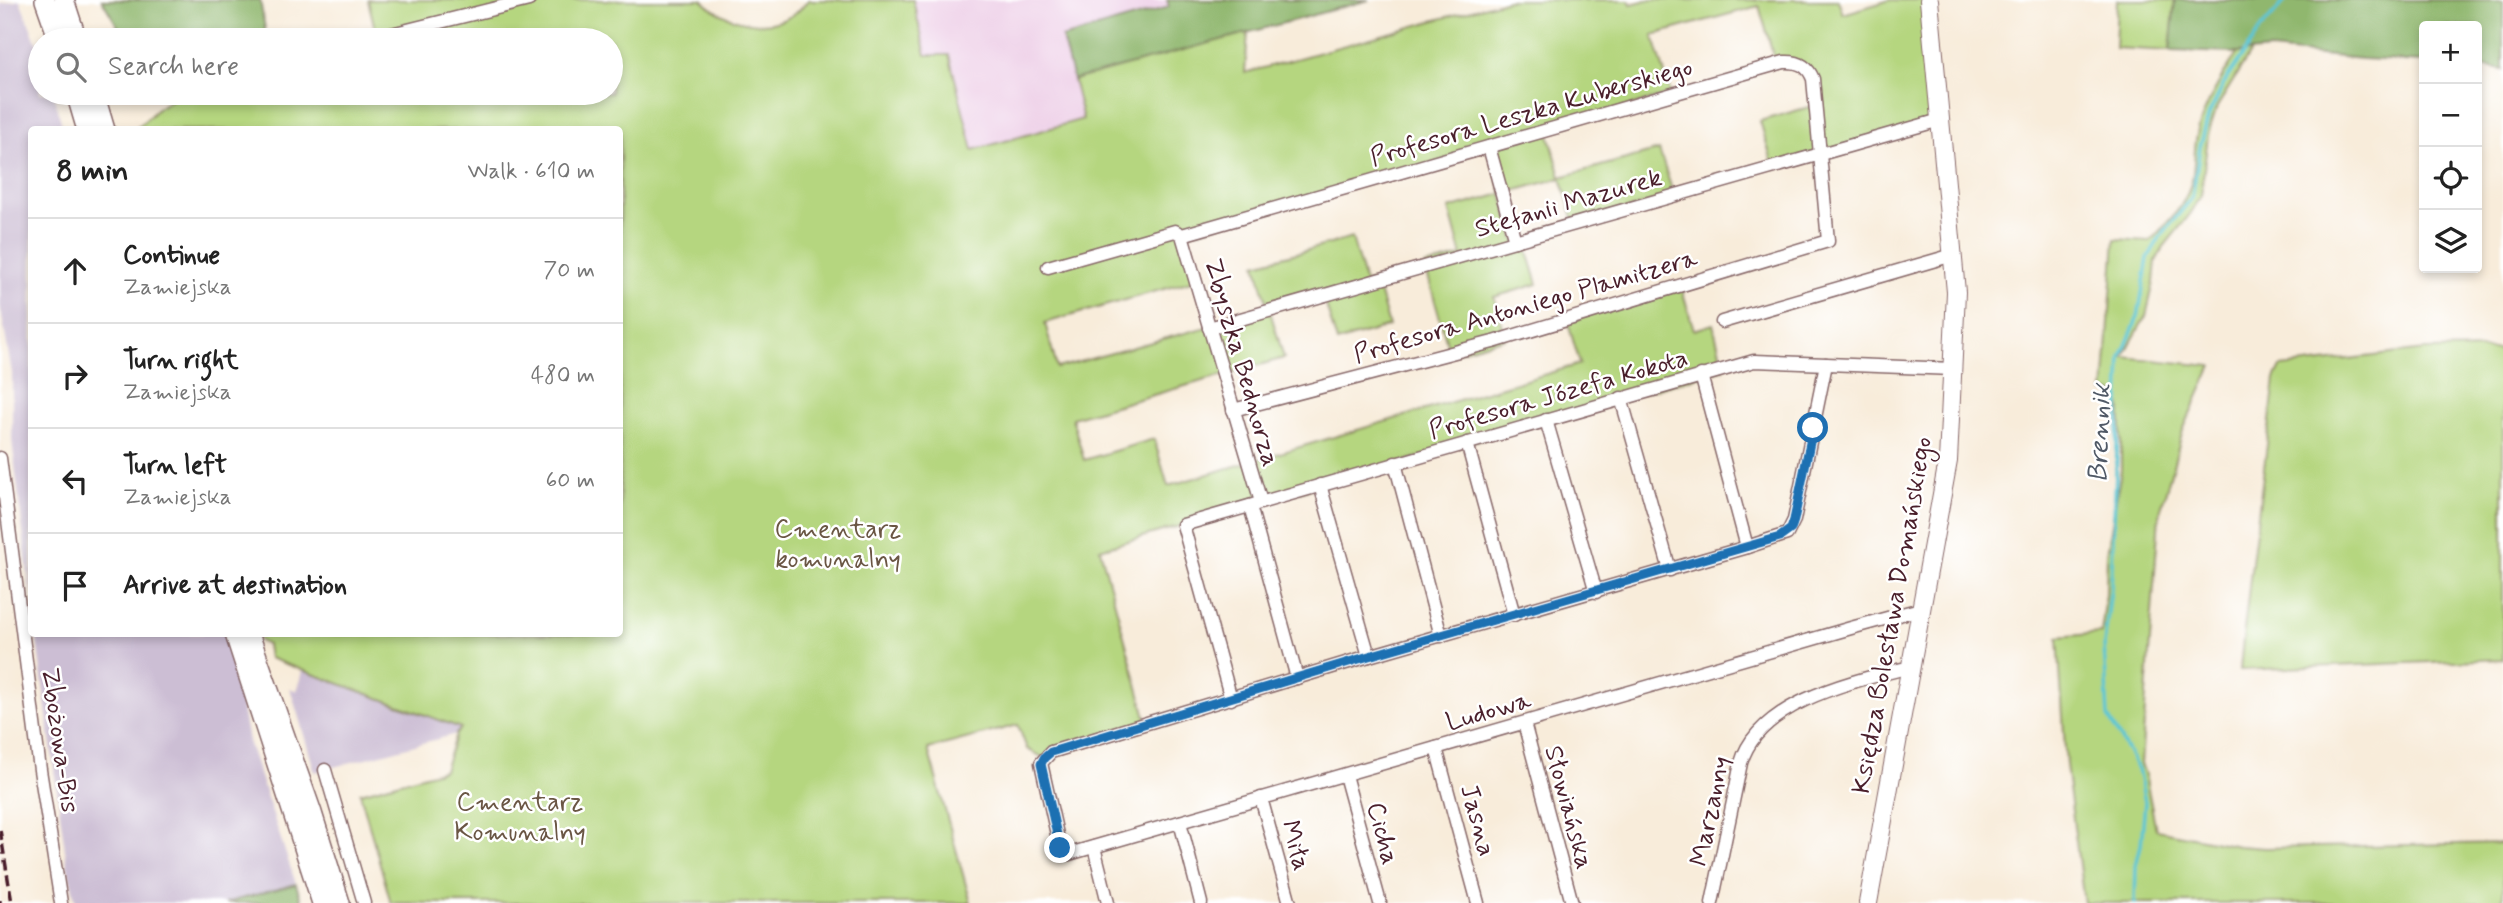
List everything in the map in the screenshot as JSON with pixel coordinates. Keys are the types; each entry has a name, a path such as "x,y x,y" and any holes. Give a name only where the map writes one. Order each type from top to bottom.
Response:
{"main road":[{"path":"45,0 55,28"},
{"path":"64,0 73,28"},
{"name":"Księdza Bolesława Domańskiego","path":"1868,903 1945,480 1953,369 1956,301 1929,0"},
{"path":"80,105 86,126"},
{"path":"98,105 104,126"},
{"path":"235,637 321,903"},
{"path":"250,637 312,813 340,903"}],"street":[{"path":"416,28 529,0"},
{"name":"Profesora Leszka Kuberskiego","path":"1048,267 1175,231 1182,235 1790,62 1807,68 1813,79 1828,241"},
{"name":"Stefanii Mazurek","path":"1209,328 1940,120"},
{"path":"1489,147 1515,241"},
{"name":"Zbyszka Bednorza","path":"1182,235 1233,410 1297,678"},
{"name":"Profesora Antoniego Plamitzera","path":"1233,410 1493,342 1828,241"},
{"path":"1722,322 1953,255"},
{"name":"Profesora Józefa Kokota","path":"1231,699 1183,525 1754,361 1953,369"},
{"path":"1231,699 1369,656 1780,537 1791,529 1826,364"},
{"path":"1701,375 1747,547"},
{"path":"1621,398 1670,570"},
{"path":"1546,420 1596,592"},
{"path":"1467,443 1514,615"},
{"name":"Zbożowa-Bis","path":"0,458 40,770 61,903"},
{"path":"1395,463 1441,636"},
{"path":"1320,485 1369,656"},
{"name":"Ludowa","path":"1231,699 1051,752 1044,758 1041,764 1063,852 1069,854 1851,628 1913,611 1921,612"},
{"name":"Marzanny","path":"1712,903 1741,763 1749,744 1771,722 1823,690 1910,669"},
{"name":"Słowiańska","path":"1524,723 1572,903"},
{"name":"Jasna","path":"1436,748 1478,903"},
{"path":"325,770 364,903"},
{"name":"Cicha","path":"1345,775 1380,903"},
{"name":"Miła","path":"1261,798 1290,903"},
{"path":"1180,822 1201,903"},
{"path":"1094,847 1108,903"}],"shaded area":[{"path":"20,0 31,28 28,28 28,105 56,105 62,126 28,126 28,573 12,440 12,373 0,306 0,4"},
{"path":"913,0 1167,0 1169,7 1062,38 1084,119 973,150 949,55 926,55"},
{"path":"36,637 226,637 240,679 238,685 248,741 296,884 225,903 76,903 67,865"},
{"path":"302,671 461,728 456,734 315,772 290,688 297,691"}],"green space":[{"path":"102,0 260,0 265,28 119,28"},
{"path":"368,0 702,0 727,16 756,24 785,19 798,11 808,0 913,0 926,55 949,55 973,150 1083,119 1073,80 1248,32 1245,73 1508,0 1629,0 1631,4 1647,0 1838,0 1843,14 1890,0 1929,0 1940,120 1774,168 1760,121 1816,105 1810,73 1776,64 1759,6 1653,35 1671,94 1548,130 1561,177 1659,150 1674,196 1575,224 1561,178 1502,194 1489,147 1183,235 1195,280 1045,323 1057,368 1269,310 1256,264 1352,238 1365,283 1376,280 1389,326 1337,342 1323,295 1270,311 1284,358 1072,418 1084,460 1154,439 1168,486 1580,364 1567,320 1681,286 1694,330 1713,324 1724,369 1100,549 1148,724 1044,758 1027,749 1018,725 928,749 971,903 391,903 360,793 444,770 456,734 461,728 269,658 267,645 258,637 623,637 623,126 139,126 163,105 623,105 623,28 375,28"},
{"path":"1167,0 1369,0 1073,80 1062,38 1169,7"},
{"path":"2117,0 2175,0 2170,51 2115,48"},
{"path":"2175,0 2503,0 2503,70 2482,66 2482,21 2419,21 2419,62 2270,50 2237,53 2170,51"},
{"path":"2251,52 2217,107 2208,135 2201,196 2156,261 2146,316 2123,357 2212,366 2183,430 2159,516 2141,764 2156,830 2238,846 2265,848 2503,843 2503,903 2084,903 2066,765 2058,637 2101,633 2106,595 2107,554 2121,470 2121,406 2115,393 2104,392 2115,239 2150,241 2178,210 2191,184 2197,136 2210,100 2237,53"},
{"path":"1502,194 1515,241 1524,239 1538,284 1494,297 1505,338 1450,354 1425,266 1462,256 1449,209"},
{"path":"2503,349 2503,659 2240,670 2275,379 2281,367 2425,350"},
{"path":"296,884 302,903 225,903"}],"waterway":[{"name":"Brennik","path":"2135,903 2136,865 2141,845 2145,802 2138,769 2108,717 2104,645 2111,588 2121,357 2138,317 2148,258 2160,237 2192,198 2200,147 2209,114 2227,78 2262,27 2286,0"}],"railway":[{"path":"0,830 12,903"}],"route":[{"path":"1060,848 1041,764 1051,752 1369,656 1780,537 1787,534 1794,520 1813,428"}],"park label":[{"name":"Cmentarz komunalny","path":"838,543"},
{"name":"Cmentarz Komunalny","path":"520,816"}]}
